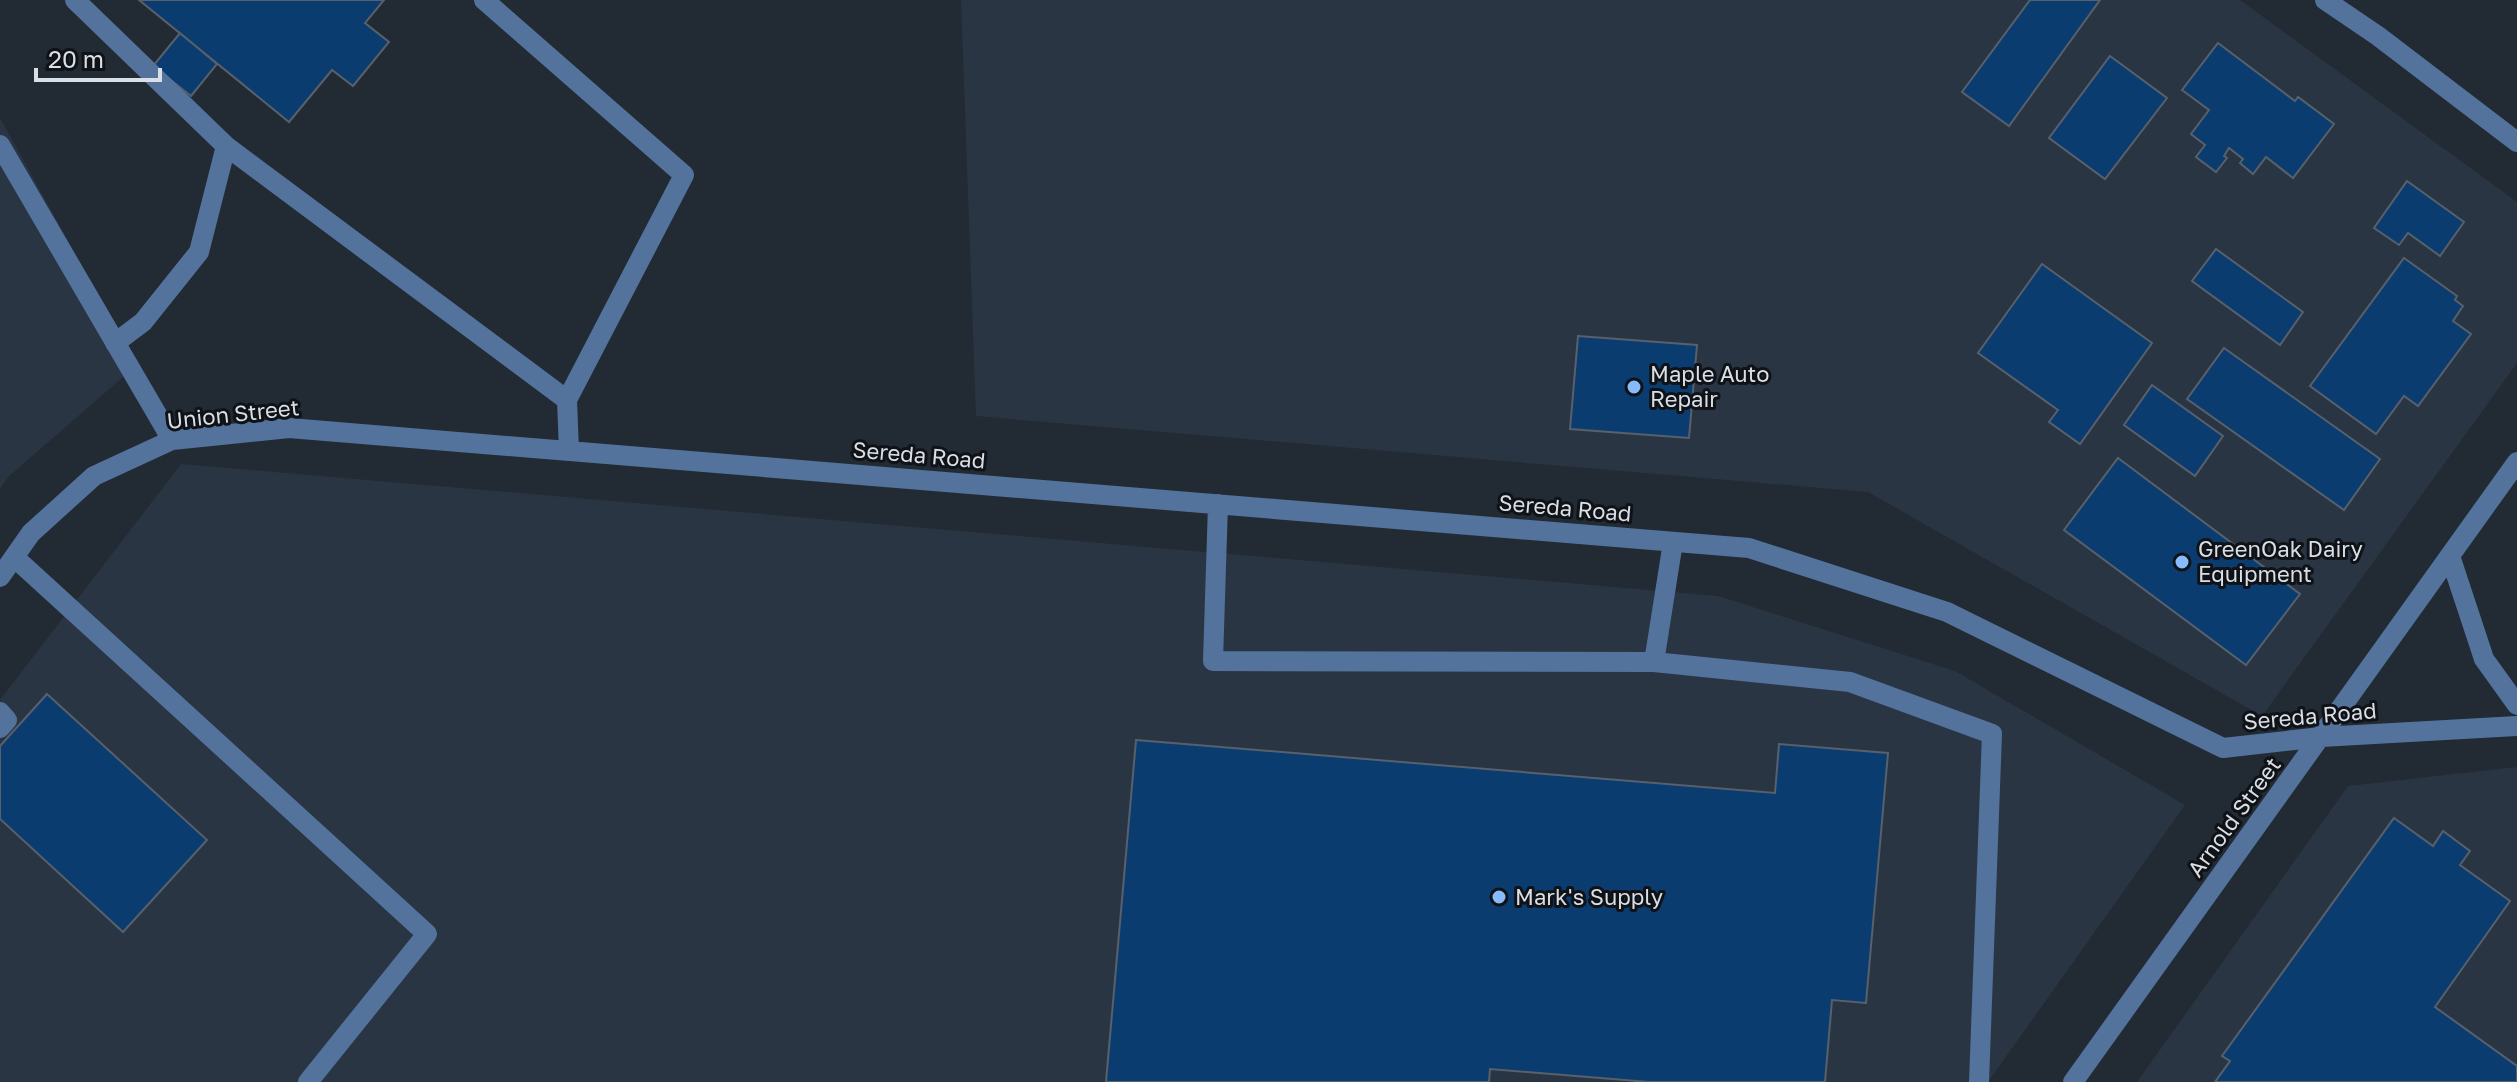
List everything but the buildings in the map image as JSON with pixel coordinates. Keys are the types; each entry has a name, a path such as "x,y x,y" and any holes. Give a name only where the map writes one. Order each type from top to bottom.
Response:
{"street":[{"path":"75,0 226,146 567,400"},
{"path":"484,0 684,175 567,400 569,451"},
{"path":"2325,0 2378,36 2517,142"},
{"path":"0,145 172,440"},
{"path":"115,343 143,322 199,252 226,146"},
{"name":"Union Street","path":"0,577 31,533 94,476 172,440 289,428 569,451"},
{"name":"Sereda Road","path":"569,451 1749,548 1947,612 2223,748 2321,737 2517,726"},
{"name":"Arnold Street","path":"2073,1082 2517,462"},
{"path":"1218,504 1213,661 1654,662 1850,682 1992,734 1979,1082"},
{"path":"1654,662 1673,542"},
{"path":"2450,556 2484,659 2517,705"},
{"path":"14,557 427,934 308,1082"},
{"path":"0,712 7,720 0,728"}],"shaded area":[{"path":"961,0 2240,0 2517,202 2517,363 2262,716 1868,492 976,416"},
{"path":"0,118 137,365 8,477 0,489"},
{"path":"181,464 1718,596 1955,671 2185,805 1988,1082 0,1082 0,700"},
{"path":"2517,767 2517,1082 2137,1082 2348,786"}],"place":[{"name":"Maple Auto Repair","path":"1634,387"},
{"name":"GreenOak Dairy Equipment","path":"2182,562"},
{"name":"Mark's Supply","path":"1499,897"}]}
